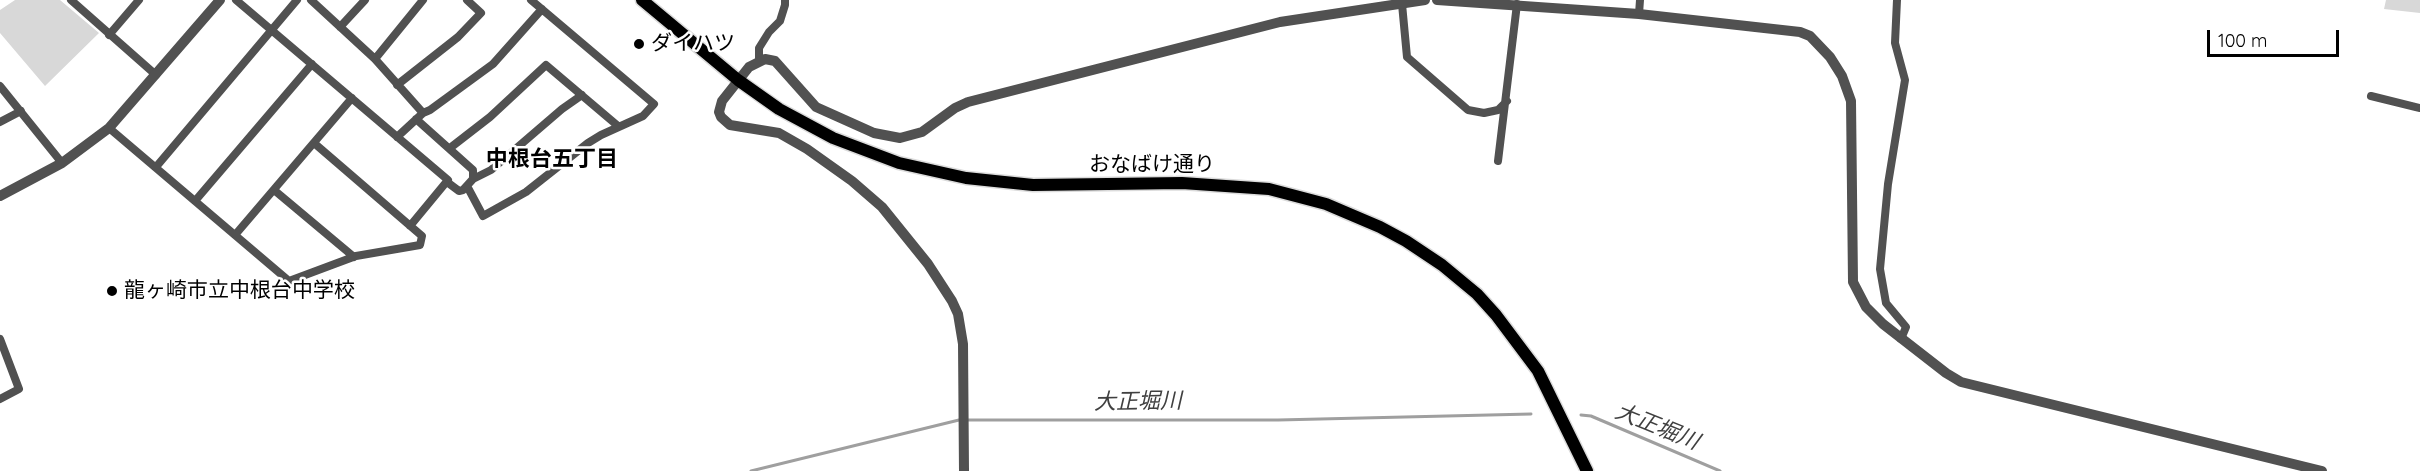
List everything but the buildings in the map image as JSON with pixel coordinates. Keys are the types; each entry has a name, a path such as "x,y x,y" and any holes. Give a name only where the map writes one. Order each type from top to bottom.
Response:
{"main road":[{"name":"おなばけ通り","path":"642,0 738,80 766,101 810,128 876,156 919,169 983,181 1034,185 1182,183 1239,186 1290,194 1352,213 1424,252 1460,279 1496,315 1538,371 1587,471"}],"street":[{"path":"70,0 156,75"},
{"path":"109,35 138,0"},
{"path":"0,196 62,163 109,128 220,0"},
{"path":"236,0 459,191 491,170 562,109 582,95"},
{"path":"156,167 297,0"},
{"path":"311,0 375,59 398,85 419,116 473,170 470,182 483,216 526,192 574,153 601,135 643,116 654,104 531,0"},
{"path":"340,27 365,0"},
{"path":"375,59 423,0"},
{"path":"398,85 458,37 481,13 467,0"},
{"path":"759,61 759,48 769,32 780,21 785,0"},
{"path":"964,471 962,327 952,301 928,264 882,207 834,168 807,148 779,134 726,122 719,112 722,101 749,67 759,61 770,59 780,64 803,94 816,106 874,133 900,138 922,132 955,108 968,102 1280,22 1425,0"},
{"path":"1437,0 1554,4 1800,32 1810,36 1821,45 1842,76 1851,100 1853,282 1871,313 1901,339 1947,373 1970,385 2322,471"},
{"path":"1639,14 1640,0"},
{"path":"1897,0 1895,43 1905,80 1888,184 1880,269 1886,303 1906,327 1901,339"},
{"path":"1402,4 1407,57 1468,110 1484,113 1498,110 1507,101"},
{"path":"1498,161 1517,4"},
{"path":"397,137 419,116 493,64 542,9"},
{"path":"195,201 312,64"},
{"path":"450,148 490,117 546,65 618,126"},
{"path":"0,86 62,163"},
{"path":"2371,96 2420,108"},
{"path":"235,235 352,98"},
{"path":"0,122 21,111"},
{"path":"109,128 289,281 354,257 420,244 422,236 314,143"},
{"path":"410,226 447,182"},
{"path":"274,190 354,257"},
{"path":"0,339 19,389 0,399"}],"shaded area":[{"path":"15,0 60,0 99,33 45,86 0,33 0,10"},
{"path":"2386,0 2420,0 2420,13 2384,9"}],"waterway":[{"name":"大正堀川","path":"751,471 959,420 1278,420 1531,414"},
{"name":"大正堀川","path":"1581,415 1591,416 1720,471"}],"place":[{"name":"ダイハツ","path":"639,44"},
{"name":"龍ヶ崎市立中根台中学校","path":"112,291"}],"district":[{"name":"中根台五丁目","path":"552,159"}]}
